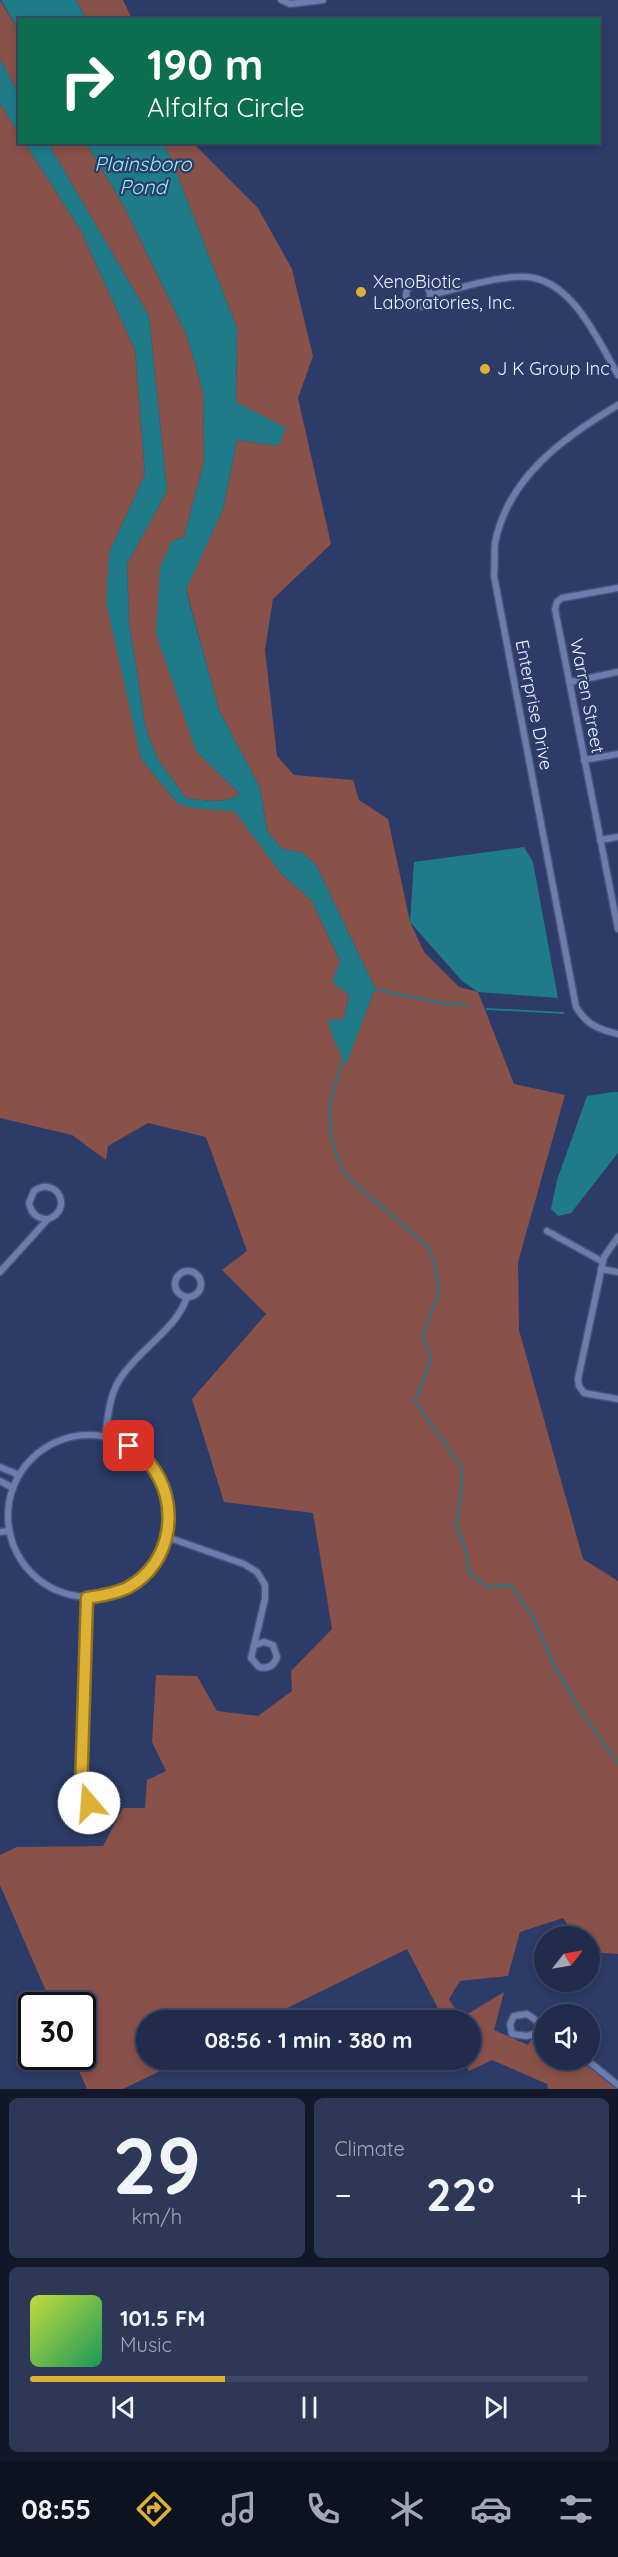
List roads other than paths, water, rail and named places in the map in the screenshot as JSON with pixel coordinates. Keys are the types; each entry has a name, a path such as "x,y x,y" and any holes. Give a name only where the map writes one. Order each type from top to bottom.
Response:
{"street":[{"path":"281,0 290,4 324,0"},
{"path":"430,295 504,279 526,277 548,282 565,293 574,304 618,375"},
{"path":"420,283 427,287 430,295 428,303 418,308 409,304 406,294 410,286 420,283"},
{"name":"Enterprise Drive","path":"618,405 590,422 530,471 506,511 495,544 495,576 576,1006 589,1024 618,1034"},
{"name":"Warren Street","path":"618,588 562,598 557,602 555,609 618,929"},
{"path":"570,682 618,672"},
{"path":"584,760 618,754"},
{"path":"600,840 618,837"},
{"path":"0,1272 48,1219 58,1213 62,1203 59,1193 44,1186 34,1191 29,1203 33,1213 38,1217 48,1219"},
{"path":"547,1231 602,1265 618,1272"},
{"path":"617,1241 602,1265 578,1379 579,1386 584,1393 618,1399"},
{"path":"105,1437 113,1393 120,1378 178,1314 187,1297 195,1294 201,1284 198,1276 190,1271 178,1275 175,1284 178,1292 187,1297"},
{"path":"80,1436 105,1437 136,1451 149,1462 164,1485 170,1510 167,1537 159,1557 146,1574 129,1587 109,1595 87,1598 65,1594 45,1585 28,1570 16,1552 9,1531 8,1509 13,1488 19,1475 35,1456 56,1442 80,1436"},
{"path":"0,1467 19,1475"},
{"path":"0,1481 13,1488"},
{"path":"0,1532 9,1531"},
{"path":"167,1537 244,1564 257,1572 264,1585 265,1599 255,1645 251,1653 255,1664 263,1668 273,1665 277,1657 273,1645 264,1642 255,1645"},
{"path":"85,1806 93,1802 106,1808 109,1817 104,1826 92,1829 84,1824 81,1814 85,1806 81,1791 87,1598"},
{"path":"534,2019 527,2014 514,2016 510,2025 512,2034 518,2036 534,2033"},
{"path":"599,2070 618,2085"}],"water":[{"path":"1,0 76,0 85,18 18,18 18,29"},
{"path":"0,59 18,92 18,132 0,103"},
{"name":"Plainsboro Pond","path":"26,144 49,144 149,316 167,491 127,564 129,623 146,730 159,761 186,798 221,801 240,794 196,751 156,634 160,567 172,541 184,537 204,461 203,391 187,336 125,208 87,144 163,144 170,156 237,328 236,402 286,428 278,446 237,440 223,509 186,590 219,710 260,788 267,831 282,849 301,852 316,865 375,988 346,1065 331,1033 328,1020 344,1019 349,995 332,982 340,961 312,901 281,873 234,811 199,809 178,804 141,759 106,602 109,553 145,474 135,350 81,231"},
{"path":"524,847 533,862 558,998 478,992 462,981 410,922 414,862"},
{"path":"618,1092 618,1153 571,1213 558,1216 551,1209 557,1180 587,1096"}],"waterway":[{"path":"374,989 450,1005 457,1003 470,1006"},
{"path":"487,1009 563,1013"},
{"path":"343,1057 329,1108 332,1142 344,1174 428,1247 435,1265 439,1293 423,1334 431,1360 415,1401 462,1468 456,1527 464,1545 470,1574 488,1587 511,1585 533,1617 555,1667 583,1715 618,1764"}],"place":[{"name":"XenoBiotic Laboratories, Inc.","path":"361,292"},
{"name":"J K Group Inc","path":"485,369"}]}
